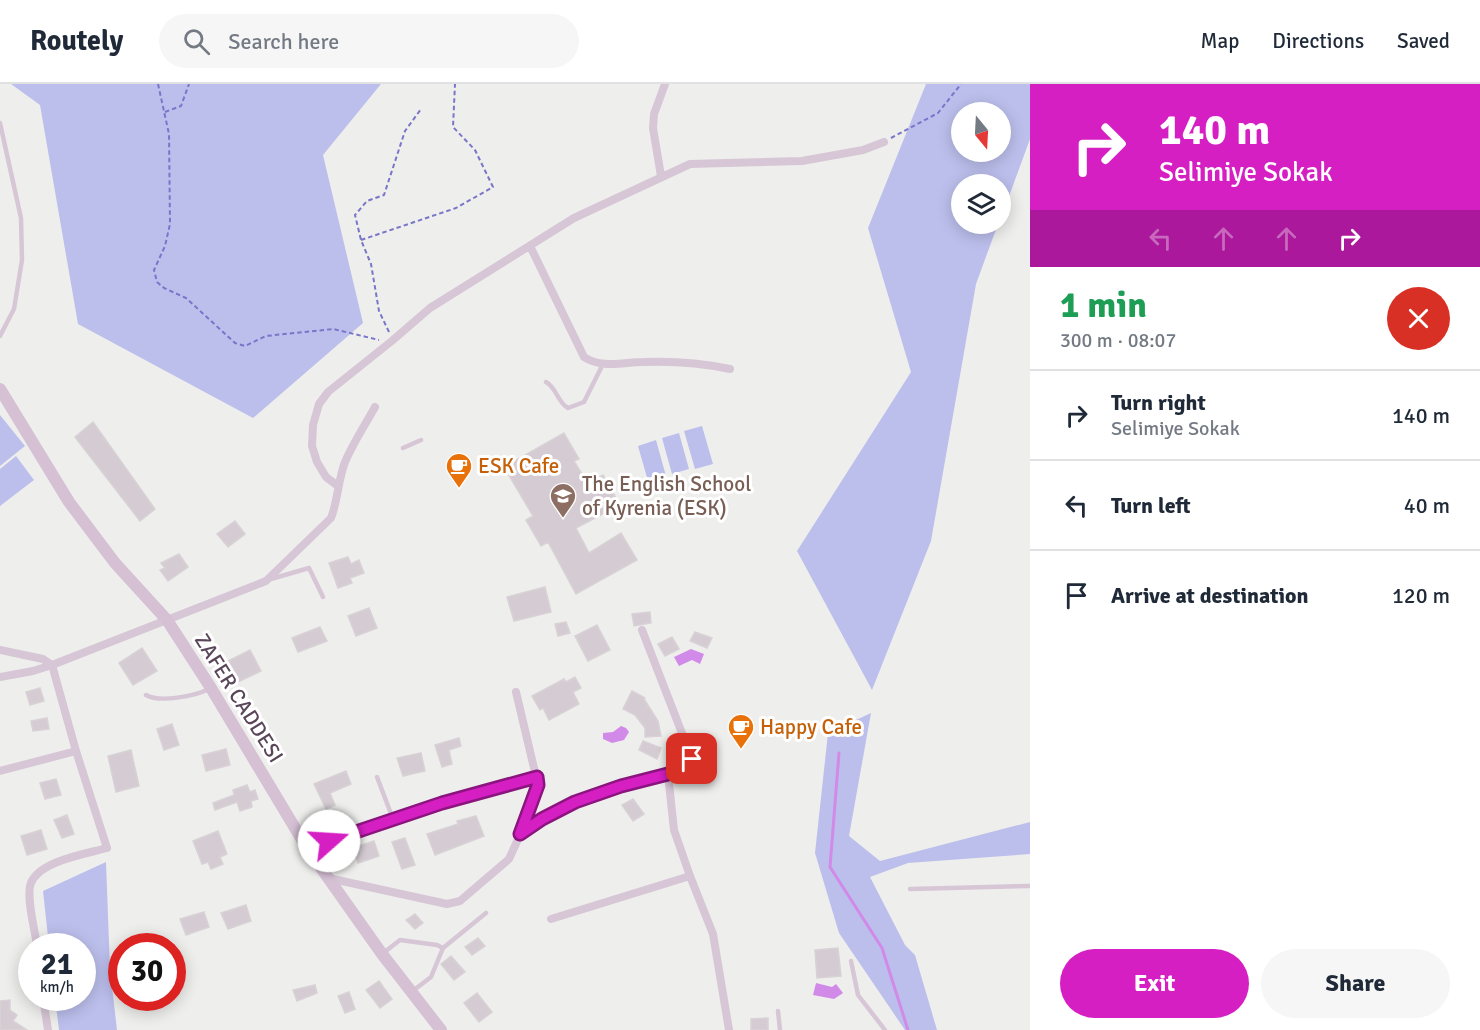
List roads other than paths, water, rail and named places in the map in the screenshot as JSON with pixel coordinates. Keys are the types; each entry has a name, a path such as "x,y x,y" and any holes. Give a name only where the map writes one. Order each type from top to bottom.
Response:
{"street":[{"path":"661,176 652,128 654,114 665,84"},
{"path":"338,486 326,477 317,462 312,446 313,425 319,404 328,392 430,308 574,218 690,164 802,161 863,150 884,142"},
{"path":"530,246 584,357 592,362 603,364 704,363 730,369"},
{"name":"ZAFER CADDESI","path":"0,389 88,530 167,620 327,878 441,1030"},
{"path":"0,677 52,665 266,580 331,518 345,462 375,407"},
{"path":"520,834 542,819 575,802 621,786 668,774 692,759 642,630"},
{"path":"0,650 43,659 52,665 107,848 48,865 30,884 35,933"},
{"path":"327,878 447,904 460,901 509,859 538,785 516,692"},
{"path":"0,771 76,751"},
{"path":"668,774 674,830 713,934 729,1030"},
{"path":"307,848 442,803 537,777"},
{"path":"551,919 690,876"},
{"path":"45,1011 48,1030"}],"lane":[{"path":"0,123 21,219 22,260 14,309 0,336"},
{"path":"546,382 551,385 562,405 568,408 577,406 584,402 603,364"},
{"path":"402,448 421,440"},
{"path":"266,580 309,568 323,597"},
{"path":"146,695 153,699 197,695 211,688"},
{"path":"377,777 393,819"},
{"path":"910,889 1030,886"},
{"path":"411,992 431,977 442,948 486,913"},
{"path":"382,954 400,940 437,945 442,948"},
{"path":"851,961 858,995 885,1030"},
{"path":"778,1011 780,1030"}],"waterway":[{"path":"839,753 830,867 882,948 908,1030"}],"place":[{"name":"ESK Cafe","path":"459,489"},
{"name":"The English School of Kyrenia (ESK)","path":"563,519"},
{"name":"Happy Cafe","path":"741,750"}]}
